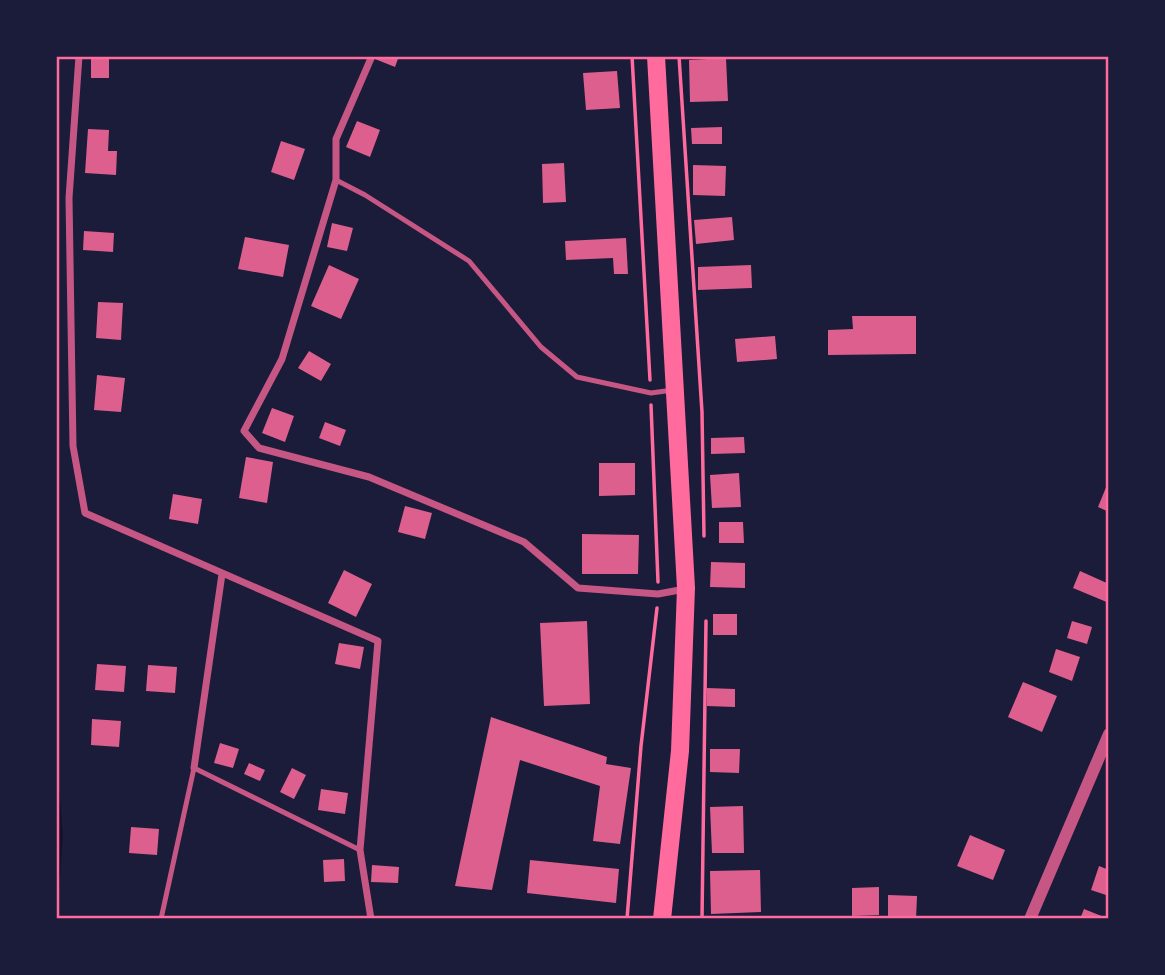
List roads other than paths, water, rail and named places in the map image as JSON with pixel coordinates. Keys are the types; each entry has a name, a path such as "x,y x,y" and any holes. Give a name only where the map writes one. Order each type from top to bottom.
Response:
{"main road":[{"path":"656,56 686,589 680,751 662,919"}],"street":[{"path":"79,56 69,198 73,446 85,513 377,641 360,850 372,919"},
{"path":"372,56 336,139 335,180 282,359 244,430 259,448 369,477 524,542 578,587 658,594 686,589"},
{"path":"194,768 222,574"},
{"path":"1030,919 1109,734"}],"lane":[{"path":"335,180 365,195 469,261 541,346 577,377 651,393 676,389"},
{"path":"161,919 194,768 360,850"}]}
